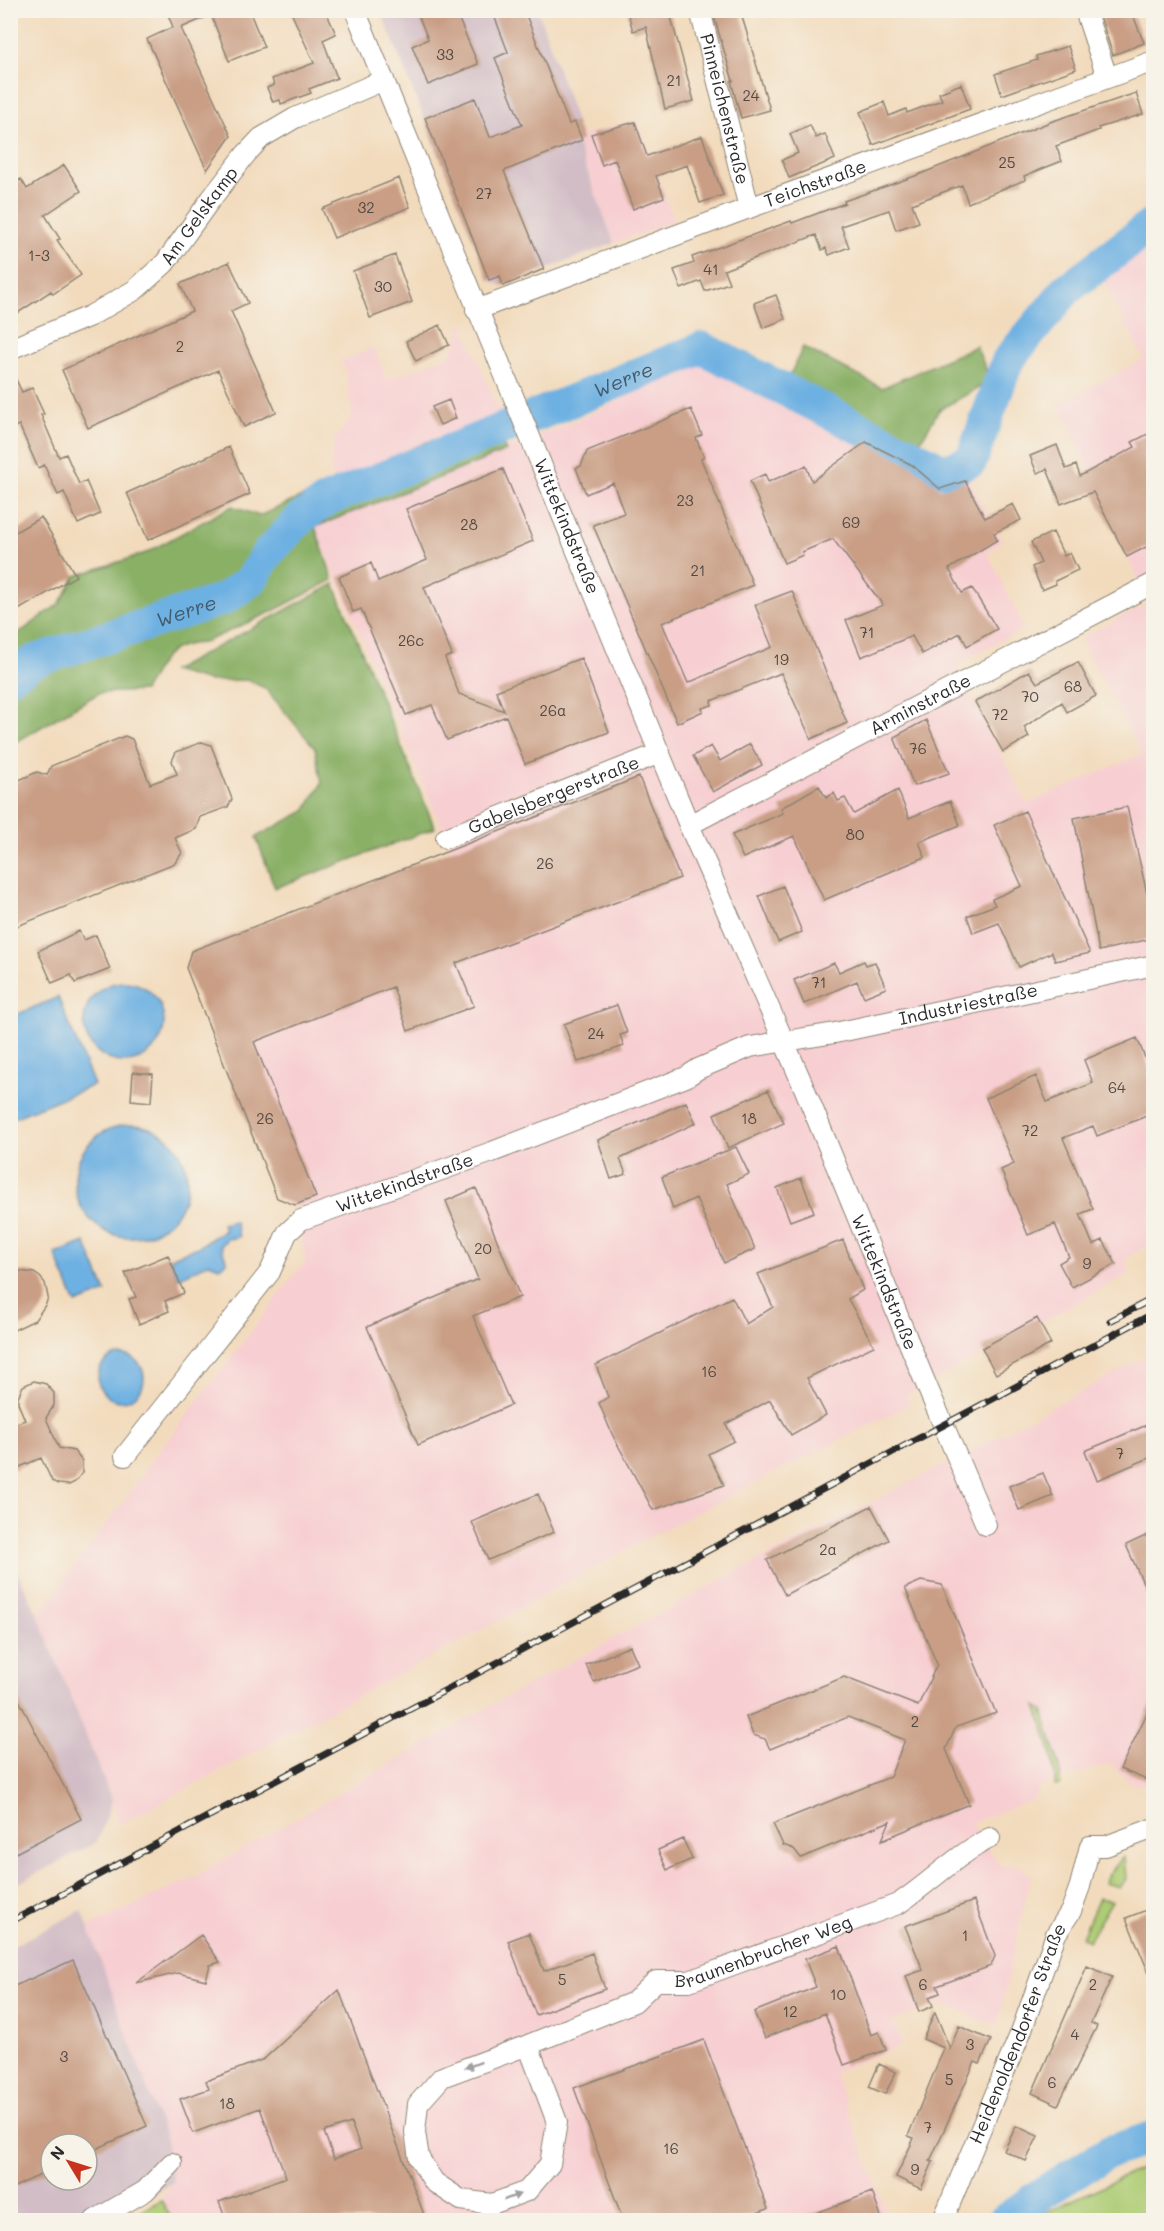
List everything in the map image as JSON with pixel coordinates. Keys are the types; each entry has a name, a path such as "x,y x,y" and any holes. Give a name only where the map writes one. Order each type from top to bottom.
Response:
{"street":[{"name":"Wittekindstraße","path":"355,10 689,825 784,1041 986,1525"},
{"name":"Pinneichenstraße","path":"700,10 749,208"},
{"path":"1085,10 1107,76"},
{"name":"Teichstraße","path":"476,310 1107,76 1154,61"},
{"name":"Am Gelskamp","path":"10,349 90,316 135,290 165,263 211,199 261,138 295,118 384,80"},
{"name":"Arminstraße","path":"689,825 1154,583"},
{"name":"Gabelsbergerstraße","path":"446,838 660,753"},
{"name":"Industriestraße","path":"784,1041 835,1033 1154,965"},
{"name":"Wittekindstraße","path":"125,1456 270,1272 287,1233 301,1220 492,1152 686,1077 739,1050 784,1041"},
{"name":"Heidenoldendorfer Straße","path":"943,2220 1021,2032 1056,1934 1071,1911 1080,1887 1090,1846 1106,1846 1154,1828"},
{"name":"Braunenbrucher Weg","path":"528,2045 557,2122 550,2164 527,2192 492,2204 461,2200 434,2182 419,2158 415,2132 418,2104 442,2077 634,2002 656,1981 689,1981 898,1904 923,1888 959,1856 990,1838"},
{"path":"95,2220 145,2191 172,2163"}],"shaded area":[{"path":"381,11 538,11 581,136 576,141 614,243 503,286 489,280"},
{"path":"637,120 674,221 614,243 575,137"},
{"path":"1153,236 1154,1241 1124,1260 1130,1273 1040,1323 1037,1319 985,1353 906,1395 911,1404 653,1535 119,1825 112,1801 38,1615 149,1464 306,1260 295,1206 277,1198 186,968 191,951 451,850 315,527 562,427 702,362 713,364 747,383 796,405 811,419 829,421 900,455 932,474 937,489 966,474 1002,541 987,551 1024,628 955,665 1027,804 1142,754 1080,639 1150,602 1084,474 1090,470 1059,404 1144,359 1101,278"},
{"path":"461,321 502,417 427,442 335,483 330,465 335,439 352,417 346,370 340,362 374,347 386,380 447,357 455,348"},
{"path":"1153,1353 1153,1785 1131,1782 1118,1772 1112,1763 1042,1785 1030,1801 971,1823 1000,1866 1016,1865 1031,1876 997,2026 942,2003 893,2021 903,2045 834,2072 889,2220 172,2220 161,2200 173,2182 88,1927 191,1879 490,1706 732,1574 982,1445"},
{"path":"10,1557 38,1615 112,1801 97,1842 11,1887"},
{"path":"82,1910 166,2140 173,2182 109,2220 11,2220 11,1947"}],"green space":[{"path":"976,346 991,381 939,410 920,442 896,429 867,419 827,394 788,379 803,347 882,388"},
{"path":"491,422 506,451 315,527 333,580 203,643 190,644 172,651 161,663 144,691 99,693 11,745 10,666 13,664 11,639 59,604 76,576 146,553 232,506 259,516 427,442"},
{"path":"334,584 435,828 275,888 256,837 305,811 322,783 315,748 265,688 247,680 209,681 172,671"},
{"path":"1036,1706 1043,1711 1060,1768 1060,1785 1055,1786 1052,1755"},
{"path":"1124,1856 1126,1879 1119,1887 1104,1883 1110,1873"},
{"path":"1099,1898 1112,1901 1088,1941 1082,1937"},
{"path":"1153,2163 1153,2220 1029,2220"},
{"path":"161,2200 172,2220 125,2220"}],"water":[{"path":"124,982 139,985 152,994 161,1007 164,1022 161,1037 152,1050 139,1059 124,1062 109,1059 96,1050 87,1037 84,1022 87,1007 96,994 109,985"},
{"path":"58,997 94,1085 11,1119 11,1017"},
{"path":"131,1125 153,1129 171,1141 183,1159 187,1181 183,1203 171,1221 153,1233 131,1237 109,1233 91,1221 79,1203 75,1181 79,1159 91,1141 109,1129"},
{"path":"235,1221 239,1237 227,1239 221,1246 227,1262 219,1267 209,1263 178,1278 170,1258 200,1246 225,1230 222,1224"},
{"path":"85,1242 106,1292 76,1304 55,1254"},
{"path":"121,1355 137,1362 144,1378 137,1394 121,1401 105,1394 98,1378 105,1362"}],"building":[{"path":"166,10 249,10 264,47 229,61 211,15 181,28 231,136 207,170 147,39 173,27"},
{"path":"290,10 325,10 336,34 323,40 337,78 309,89 311,93 281,104 280,100 273,102 267,88 274,85 272,79 314,63"},
{"path":"416,10 455,10 478,64 428,85 412,46 428,39"},
{"path":"492,10 524,10 569,124 575,122 582,140 504,171 544,269 503,286 500,276 489,280 425,118 475,98 490,137 522,125 495,58 508,52"},
{"path":"627,10 669,10 694,101 665,109 646,27 633,31"},
{"path":"712,10 740,10 770,110 741,118 731,81 733,81"},
{"path":"1098,10 1131,10 1144,43 1113,55"},
{"path":"1068,46 1076,69 1002,95 995,74 1037,60 1036,56"},
{"path":"961,84 970,109 873,145 860,112 884,102 889,116 906,109 907,113 942,100 939,93"},
{"path":"1136,93 1143,114 1098,128 1099,130 1056,146 1062,161 1024,176 1025,180 968,203 962,185 912,204 919,222 896,230 889,210 841,226 849,247 829,255 826,248 822,250 816,235 724,270 729,283 705,291 701,281 681,289 674,270 694,263 692,257 791,221 792,223 1050,122"},
{"path":"635,122 647,156 702,136 723,195 700,203 687,165 656,176 664,197 633,209 615,160 602,165 591,134"},
{"path":"810,125 816,138 825,134 835,159 789,178 782,160 798,153 790,134"},
{"path":"64,165 81,191 45,215 60,239 57,240 81,275 53,294 51,291 10,318 10,186 21,179 27,189"},
{"path":"399,178 410,207 334,238 322,209"},
{"path":"395,255 412,302 370,318 353,271"},
{"path":"229,262 248,303 231,311 276,412 244,427 218,370 88,428 62,370 192,311 180,284"},
{"path":"776,295 785,319 763,328 754,303"},
{"path":"440,325 449,345 416,361 406,341"},
{"path":"10,367 22,392 32,388 59,457 66,454 79,484 86,481 100,514 78,524 64,492 58,495 44,465 38,468 19,425 10,429"},
{"path":"449,400 456,418 440,425 432,407"},
{"path":"691,409 702,435 696,438 704,457 701,459 753,585 662,623 688,683 772,647 755,605 792,591 847,723 811,739 781,673 711,701 712,705 702,708 703,711 677,723 593,525 624,513 613,483 586,494 576,468 581,466 587,451"},
{"path":"1154,431 1154,543 1127,557 1093,492 1061,504 1047,469 1037,473 1030,456 1057,445 1066,469 1076,465 1080,476 1135,447 1132,442"},
{"path":"866,442 912,465 940,489 965,481 985,518 1013,504 1021,520 994,533 997,540 949,569 962,593 972,588 997,629 967,646 960,633 922,654 912,636 861,657 846,620 883,605 833,539 802,552 803,555 784,563 750,481 765,474 768,482 806,466 812,481"},
{"path":"229,447 250,494 148,540 127,493"},
{"path":"503,469 533,541 424,587 452,655 445,658 459,694 504,711 496,691 581,658 609,732 525,764 506,716 447,740 432,705 406,715 361,609 353,612 339,577 371,563 378,581 427,560 406,509"},
{"path":"41,517 76,576 10,615 10,535"},
{"path":"1053,532 1064,556 1070,553 1078,570 1042,590 1032,567 1041,563 1031,542"},
{"path":"1078,662 1096,696 1067,712 1062,702 1024,727 1029,737 1003,752 975,702 1029,671 1037,683"},
{"path":"926,720 949,773 914,786 894,737"},
{"path":"125,736 132,739 150,784 177,774 172,761 176,752 202,742 211,745 232,799 228,807 200,817 196,829 175,838 182,853 175,863 10,929 10,784 37,772 47,775 51,766"},
{"path":"750,744 762,765 713,792 693,756 711,746 720,761"},
{"path":"639,777 680,878 456,963 474,1006 408,1031 393,987 254,1042 316,1197 295,1205 277,1198 186,968 191,951"},
{"path":"819,786 826,798 834,793 838,801 845,798 854,814 898,790 909,818 950,801 960,825 919,842 925,857 824,900 794,836 743,858 732,835 783,813 781,808"},
{"path":"1127,807 1149,902 1154,901 1154,938 1099,951 1074,818"},
{"path":"1025,811 1090,953 1055,961 1052,952 1019,967 999,923 973,933 967,916 995,905 992,899 1022,886 994,825"},
{"path":"783,886 802,932 778,942 759,896"},
{"path":"79,931 84,940 96,935 110,969 75,983 71,975 52,983 38,951"},
{"path":"864,961 866,965 875,962 886,988 864,997 857,981 804,1004 794,980 834,963 839,972"},
{"path":"617,1005 627,1033 620,1035 624,1046 578,1062 564,1024"},
{"path":"1137,1038 1154,1080 1154,1113 1097,1136 1093,1126 1063,1138 1093,1209 1080,1214 1093,1245 1103,1240 1116,1264 1072,1287 1059,1263 1069,1257 1055,1224 1028,1235 1001,1170 1014,1164 986,1098 1036,1076 1047,1102 1093,1083 1084,1060"},
{"path":"133,1072 153,1074 151,1102 131,1100"},
{"path":"768,1090 784,1123 728,1148 714,1114"},
{"path":"686,1102 696,1123 620,1159 626,1174 611,1179 598,1140"},
{"path":"736,1147 749,1174 727,1184 755,1249 724,1263 696,1198 673,1209 662,1177"},
{"path":"801,1178 814,1212 790,1221 777,1188"},
{"path":"476,1188 520,1297 473,1316 511,1405 418,1445 367,1327 478,1279 446,1201"},
{"path":"843,1240 863,1290 848,1299 874,1346 807,1378 826,1415 791,1435 770,1400 726,1424 734,1441 708,1454 724,1485 653,1510 612,1434 599,1403 608,1397 596,1365 732,1297 746,1324 773,1307 758,1274"},
{"path":"168,1255 184,1293 165,1301 169,1311 139,1324 129,1299 136,1297 125,1273"},
{"path":"20,1271 34,1273 40,1277 45,1283 48,1297 35,1320 10,1332 10,1274"},
{"path":"1037,1318 1051,1344 996,1374 982,1348"},
{"path":"34,1381 46,1384 54,1393 54,1405 46,1418 59,1448 74,1451 82,1461 82,1473 75,1482 69,1485 52,1481 41,1458 10,1471 10,1426 25,1420 18,1397 23,1386"},
{"path":"1154,1422 1154,1456 1097,1480 1085,1451"},
{"path":"1043,1473 1053,1496 1019,1510 1009,1486"},
{"path":"538,1494 554,1532 488,1560 472,1522"},
{"path":"871,1506 889,1540 785,1595 767,1560"},
{"path":"1154,1532 1154,1607 1126,1545"},
{"path":"921,1581 942,1585 996,1713 956,1727 946,1749 969,1804 882,1840 890,1821 801,1858 794,1849 783,1845 773,1824 890,1777 905,1740 848,1717 770,1749 765,1739 753,1735 746,1717 844,1677 918,1706 937,1664 905,1588"},
{"path":"630,1646 638,1664 594,1682 586,1665"},
{"path":"10,1683 81,1819 10,1856"},
{"path":"1154,1699 1154,1783 1120,1769"},
{"path":"683,1839 692,1859 667,1870 658,1850"},
{"path":"974,1901 995,1956 991,1966 937,1986 940,1993 929,1997 933,2006 919,2012 906,1976 923,1970 905,1926"},
{"path":"1154,1907 1154,1983 1153,1983 1126,1918"},
{"path":"529,1933 544,1971 592,1953 605,1989 536,2015 508,1941"},
{"path":"201,1935 220,1962 210,1965 206,1980 178,1973 136,1983"},
{"path":"839,1946 871,2035 879,2032 886,2050 844,2065 825,2013 765,2038 754,2012 816,1987 805,1959"},
{"path":"73,1960 147,2126 99,2148 99,2132 39,2132 39,2176 10,2189 10,1988"},
{"path":"1087,1966 1112,1977 1091,2023 1097,2026 1058,2105 1032,2093"},
{"path":"339,1990 426,2220 226,2220 219,2202 286,2177 260,2108 193,2133 180,2099 209,2089 206,2081 264,2059","holes":["351,2123 361,2149 334,2159 324,2132"]},
{"path":"935,2012 950,2049 959,2026 991,2040 980,2064 975,2062 930,2161 933,2162 921,2189 896,2177 914,2138 908,2136 944,2048 923,2039"},
{"path":"704,2040 768,2209 737,2220 623,2220 574,2088"},
{"path":"879,2064 896,2072 885,2094 869,2087"},
{"path":"1016,2126 1038,2136 1026,2161 1004,2151"},
{"path":"872,2192 882,2220 800,2219"}],"waterway":[{"name":"Werre","path":"10,677 34,661 224,599 251,580 267,554 301,518 327,500 702,348 945,471 971,461 1008,360 1067,289 1154,223"},
{"path":"1005,2220 1041,2194 1109,2152 1154,2137"}],"railway":[{"path":"1110,1321 1154,1298"},
{"path":"10,1922 1154,1313"}]}
